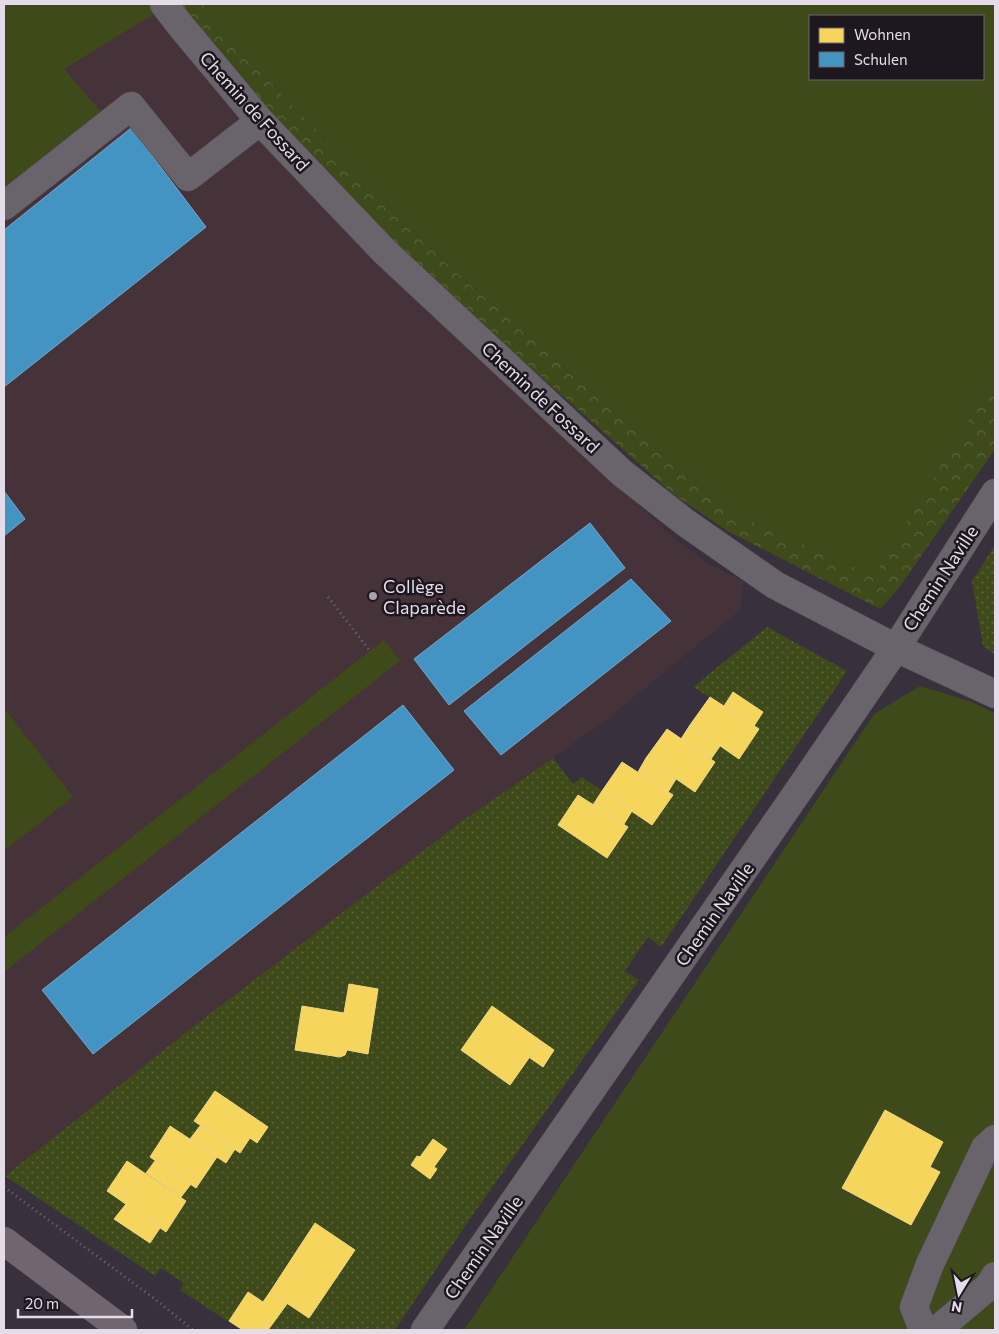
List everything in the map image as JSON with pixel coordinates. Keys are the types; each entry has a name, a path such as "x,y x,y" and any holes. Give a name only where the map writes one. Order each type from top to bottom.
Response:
{"main road":[{"path":"4,1241 122,1330"}],"street":[{"name":"Chemin de Fossard","path":"164,4 180,26 260,121 385,252 622,472 686,524 775,585 896,648 995,694"},
{"path":"4,206 131,106 188,176 260,121"},
{"name":"Chemin Naville","path":"425,1330 896,648 995,493"},
{"path":"923,1330 914,1307 930,1264 985,1148 995,1138"},
{"path":"937,1330 989,1286 995,1276"}],"path":[{"path":"328,597 370,651"},
{"path":"4,1188 194,1330"}],"shaded area":[{"name":"Collège Claparède","path":"4,4 150,4 274,154 370,257 674,538 706,562 744,582 740,610 610,717 462,821 194,1026 5,1176"}],"green space":[{"path":"4,4 150,4 157,12 64,69 101,112 4,188"},
{"path":"178,4 204,4 237,48 441,259 665,457 738,515 874,576 995,376 995,449 899,588 880,609 729,532 673,494 422,271 245,87"},
{"path":"204,4 995,4 995,376 874,577 738,515 665,457 441,259 237,48"},
{"path":"995,545 995,655 983,646 972,581"},
{"path":"767,627 847,671 661,947 648,937 625,971 639,980 472,1216 395,1330 241,1330 180,1290 184,1283 161,1268 155,1276 5,1176 194,1026 462,821 553,758 573,784 582,777 652,825 673,795 668,792 676,779 696,792 715,762 711,759 720,746 739,759 758,729 754,726 763,712 734,693 724,706 693,687"},
{"path":"384,640 400,661 4,972 4,937"},
{"path":"920,686 969,701 995,713 995,1330 464,1330 874,714"},
{"path":"4,708 73,797 4,851"}],"building: Wohnen":[{"path":"733,692 763,712 754,726 724,706"},
{"path":"710,697 759,729 739,759 690,725"},
{"path":"690,725 720,746 711,759 681,739"},
{"path":"667,729 715,762 695,792 646,758"},
{"path":"646,758 676,779 668,792 638,772"},
{"path":"622,762 673,795 652,825 602,791"},
{"path":"602,791 632,811 624,824 593,805"},
{"path":"578,795 628,827 607,858 558,825"},
{"path":"349,984 378,989 368,1054 347,1050 345,1055 340,1057 295,1050 302,1006 344,1013"},
{"path":"492,1006 541,1041 510,1085 461,1050"},
{"path":"541,1041 554,1050 543,1067 530,1058"},
{"path":"215,1091 268,1127 257,1143 250,1138 240,1153 194,1121"},
{"path":"885,1110 943,1142 930,1167 940,1172 911,1225 842,1188"},
{"path":"170,1126 217,1157 196,1188 150,1157"},
{"path":"200,1126 235,1149 226,1163 190,1139"},
{"path":"433,1139 447,1149 434,1167 437,1169 430,1179 411,1165 417,1156 420,1157"},
{"path":"127,1161 140,1170 120,1200 107,1191"},
{"path":"155,1161 191,1184 181,1197 146,1173"},
{"path":"140,1170 186,1201 166,1232 120,1200"},
{"path":"126,1204 160,1228 150,1243 114,1219"},
{"path":"315,1223 355,1250 309,1318 270,1292"},
{"path":"248,1292 263,1302 270,1292 287,1304 268,1330 243,1330 229,1321"}],"building: Schulen":[{"path":"131,128 206,227 4,387 4,230"},
{"path":"4,491 25,519 4,536"},
{"path":"590,523 625,568 449,705 414,659"},
{"path":"631,579 671,621 501,755 464,711"},
{"path":"403,705 454,770 93,1054 42,990"}],"place":[{"name":"Collège Claparède","path":"373,596"}]}
